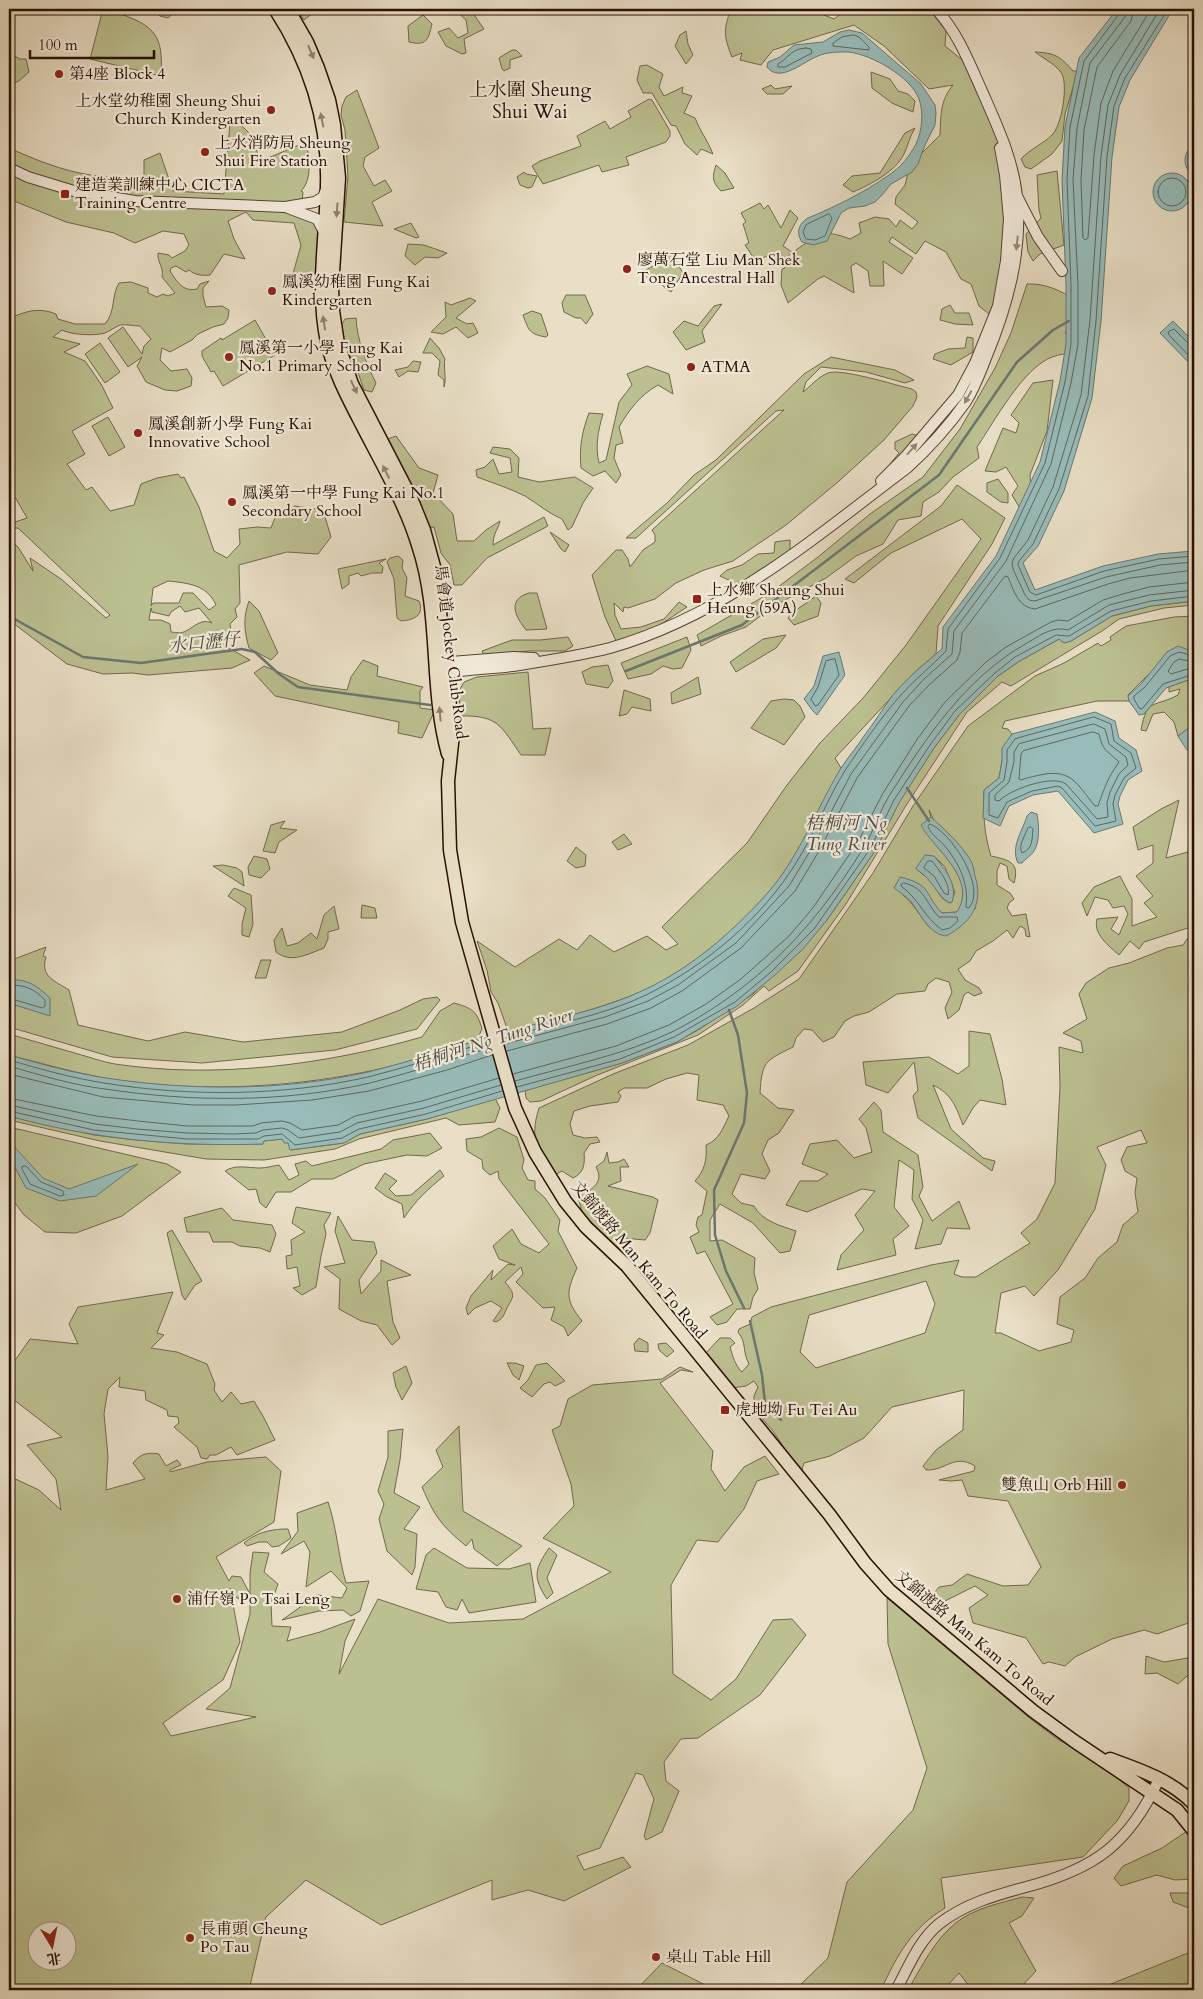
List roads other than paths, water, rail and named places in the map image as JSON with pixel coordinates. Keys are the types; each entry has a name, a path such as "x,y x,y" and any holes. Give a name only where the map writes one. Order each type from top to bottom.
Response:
{"main road":[{"name":"馬會道 Jockey Club Road","path":"275,9 297,46 314,88 324,133 327,186 322,308 328,343 340,380 403,504 419,547 431,597 442,669"},
{"name":"馬會道 Jockey Club Road","path":"288,9 312,53 327,95 334,125 339,178 332,288 338,344 352,384 401,477 424,530 439,588 442,669 440,720 450,761 448,781 450,850 462,922 515,1108"},
{"name":"文錦渡路 Man Kam To Road","path":"515,1108 535,1152 565,1201 586,1227 627,1266 646,1288 725,1388 829,1514 869,1568 892,1593 1033,1711 1177,1810 1194,1831"},
{"name":"文錦渡路 Man Kam To Road","path":"1096,1754 1144,1771 1174,1787 1194,1804"}],"street":[{"path":"442,669 513,657 555,658 608,648 652,634 716,604 761,578 854,509 928,449 966,402 984,363 1006,306 1018,241 1017,195 1011,166 991,112 961,44 936,9"},
{"path":"854,509 906,456 958,395 998,306 1006,261 1009,220 1005,175 991,112"},
{"path":"9,168 28,177 74,191 121,200 285,207 315,202 323,197 327,186"},
{"path":"1017,195 1038,237 1062,271"},
{"path":"285,207 317,220 325,234"},
{"path":"896,1990 927,1936 939,1924 978,1902 1051,1881 1091,1863 1111,1849 1135,1822 1159,1779"}],"water":[{"name":"梧桐河 Ng Tung River","path":"1117,9 1173,9 1130,80 1119,107 1112,157 1101,321 1092,398 1064,491 1038,546 1023,563 1035,590 1103,566 1158,554 1194,551 1194,601 1151,606 1112,616 1071,641 1064,643 1059,639 1018,662 998,676 959,715 934,748 899,803 875,851 827,920 803,949 737,1006 677,1042 622,1063 427,1119 360,1134 344,1143 290,1150 288,1143 284,1143 282,1139 264,1141 263,1144 166,1143 103,1136 9,1116 9,1055 94,1076 139,1082 205,1087 271,1086 304,1083 368,1072 593,1009 629,997 663,980 695,960 724,937 751,911 787,867 841,768 889,700 910,677 942,649 943,627 996,556 1040,462 1060,381 1066,344 1062,180 1065,127 1079,58"},
{"path":"849,30 862,33 921,84 935,105 935,125 918,164 912,172 891,184 875,202 865,206 849,208 841,213 827,241 813,245 802,242 800,239 799,229 802,223 808,218 860,193 893,172 913,149 921,127 921,104 915,91 899,75 868,57 848,52 833,53 818,56 785,72 772,72 767,67 768,62 780,57 794,45 823,42 840,32"},
{"path":"1194,144 1194,176 1187,169 1185,160 1187,152"},
{"path":"1172,173 1179,174 1185,179 1190,185 1190,199 1185,205 1179,210 1172,211 1165,210 1159,205 1154,199 1153,192 1154,185 1159,179 1165,174"},
{"path":"1173,321 1194,342 1194,368 1160,333"},
{"path":"1178,646 1194,652 1194,678 1166,688 1144,714 1139,715 1129,701 1128,696 1141,684 1167,652"},
{"path":"839,652 845,675 817,715 804,699 814,686 823,656"},
{"path":"1095,712 1115,721 1119,738 1136,750 1142,771 1128,780 1120,796 1118,804 1123,824 1094,833 1058,791 1033,795 1009,806 1000,826 983,818 984,790 999,778 1002,748 1012,734"},
{"path":"1194,724 1194,750 1187,750 1178,736"},
{"path":"1031,812 1037,814 1039,828 1036,847 1022,863 1018,863 1015,851 1016,845 1027,816"},
{"name":"梧桐河 Ng Tung River","path":"931,817 971,861 977,886 976,904 969,919 946,936 930,928 910,901 894,888 900,877 918,883 926,890 942,913 957,912 962,900 962,888 958,876 952,865 921,825"},
{"path":"925,855 934,856 949,877 953,889 952,902 950,903 945,900 927,878 917,870 916,868"},
{"path":"9,980 27,982 45,993 50,998 50,1016 9,1003"},
{"path":"9,1141 43,1178 69,1189 138,1164 96,1196 60,1201 26,1188 9,1156"}],"waterway":[{"path":"626,671 742,625 939,475 1017,362 1053,330 1069,321"},
{"name":"水口瀝仔","path":"9,616 83,657 141,663 242,649 255,652 279,674 298,687 430,705"},
{"path":"907,788 929,821"},
{"path":"729,1010 738,1035 747,1093 744,1123 714,1190 715,1235 726,1271 744,1308"},
{"path":"750,1321 762,1375 765,1403 781,1420"}],"place":[{"name":"第4座 Block 4","path":"59,74"},
{"name":"上水堂幼稚園 Sheung Shui Church Kindergarten","path":"271,110"},
{"name":"上水消防局 Sheung Shui Fire Station","path":"205,152"},
{"name":"建造業訓練中心 CICTA Training Centre","path":"65,194"},
{"name":"廖萬石堂 Liu Man Shek Tong Ancestral Hall","path":"627,269"},
{"name":"鳳溪幼稚園 Fung Kai Kindergarten","path":"272,291"},
{"name":"鳳溪第一小學 Fung Kai No.1 Primary School","path":"229,357"},
{"name":"ATMA","path":"691,367"},
{"name":"鳳溪創新小學 Fung Kai Innovative School","path":"138,433"},
{"name":"鳳溪第一中學 Fung Kai No.1 Secondary School","path":"232,502"},
{"name":"上水鄉 Sheung Shui Heung (59A)","path":"697,599"},
{"name":"虎地坳 Fu Tei Au","path":"725,1410"},
{"name":"雙魚山 Orb Hill","path":"1122,1485"},
{"name":"浦仔嶺 Po Tsai Leng","path":"177,1599"},
{"name":"長甫頭 Cheung Po Tau","path":"190,1938"},
{"name":"桌山 Table Hill","path":"656,1957"}],"district":[{"name":"上水圍 Sheung Shui Wai","path":"530,101"}]}
